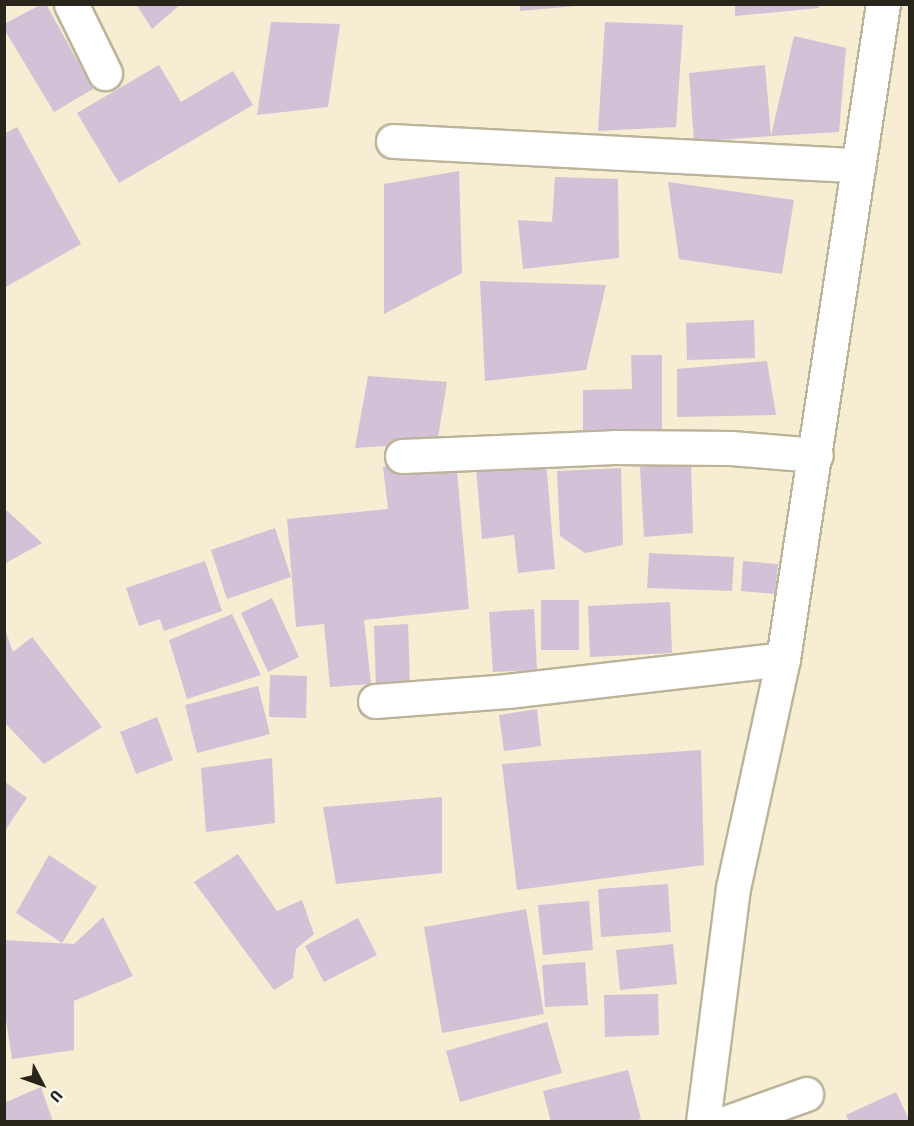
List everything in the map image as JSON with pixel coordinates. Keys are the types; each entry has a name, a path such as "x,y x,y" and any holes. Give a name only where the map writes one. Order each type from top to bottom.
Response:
{"street":[{"path":"71,4 105,73"},
{"path":"703,1122 733,888 783,659 816,455 883,4"},
{"path":"393,141 858,165"},
{"path":"402,456 614,447 731,448 816,455"},
{"path":"375,701 507,691 783,659"},
{"path":"728,1122 806,1094"}],"building":[{"path":"46,4 93,89 54,112 4,29 4,24"},
{"path":"136,4 181,4 152,29"},
{"path":"520,4 575,4 576,6 520,11"},
{"path":"735,4 819,4 819,8 735,16"},
{"path":"271,22 340,24 328,107 257,115"},
{"path":"605,22 683,25 676,127 598,131"},
{"path":"794,36 846,48 839,132 771,136"},
{"path":"159,65 181,102 233,71 253,105 119,183 77,113"},
{"path":"765,65 771,136 694,142 689,73"},
{"path":"17,127 81,244 4,288 4,134"},
{"path":"459,171 462,273 384,314 384,184"},
{"path":"555,177 618,179 619,258 523,269 518,220 552,222"},
{"path":"668,182 794,200 782,274 679,259"},
{"path":"480,281 606,285 586,370 485,381"},
{"path":"754,320 755,358 687,360 686,323"},
{"path":"631,355 662,355 662,432 583,434 583,390 632,389"},
{"path":"767,361 776,415 677,417 677,369"},
{"path":"368,376 447,382 437,443 355,448"},
{"path":"456,459 469,609 364,620 371,684 330,687 324,624 296,627 287,519 388,509 383,467"},
{"path":"546,461 555,569 518,573 514,535 482,539 476,467"},
{"path":"691,463 693,533 644,537 640,467"},
{"path":"621,468 623,545 585,553 560,536 557,471"},
{"path":"4,508 42,543 4,564"},
{"path":"275,528 291,577 227,599 211,550"},
{"path":"649,553 734,557 732,591 647,588"},
{"path":"205,561 222,611 164,631 160,619 139,626 126,588"},
{"path":"743,561 778,564 775,594 741,591"},
{"path":"272,598 299,657 268,672 241,613"},
{"path":"541,600 579,600 579,650 541,650"},
{"path":"670,602 672,653 590,657 588,606"},
{"path":"534,609 537,670 493,672 489,612"},
{"path":"232,614 261,675 187,699 169,640"},
{"path":"408,624 410,687 376,688 374,626"},
{"path":"5,629 13,652 32,637 102,727 44,764 4,722"},
{"path":"270,675 307,676 306,718 269,717"},
{"path":"258,686 270,734 197,753 185,705"},
{"path":"537,709 541,746 504,751 499,715"},
{"path":"157,717 173,760 136,774 120,732"},
{"path":"701,750 704,865 517,890 502,764"},
{"path":"272,758 275,823 206,832 201,768"},
{"path":"4,781 27,798 4,832"},
{"path":"442,797 442,873 336,884 323,807"},
{"path":"238,854 277,911 302,900 314,934 296,949 293,978 274,990 194,882"},
{"path":"49,855 97,887 62,943 16,913"},
{"path":"668,884 671,932 601,937 598,889"},
{"path":"589,901 593,950 543,955 538,905"},
{"path":"526,909 544,1014 442,1033 424,927"},
{"path":"103,917 133,976 74,1001 74,1050 12,1059 4,1007 4,940 74,944"},
{"path":"358,918 377,955 324,982 305,946"},
{"path":"673,944 677,984 620,990 616,950"},
{"path":"585,962 588,1005 545,1007 542,965"},
{"path":"658,994 659,1035 605,1037 604,995"},
{"path":"547,1022 562,1073 460,1102 446,1051"},
{"path":"628,1070 641,1119 629,1122 551,1122 543,1091"},
{"path":"41,1087 53,1122 4,1122 4,1103"},
{"path":"896,1092 910,1122 849,1122 846,1115"}]}
